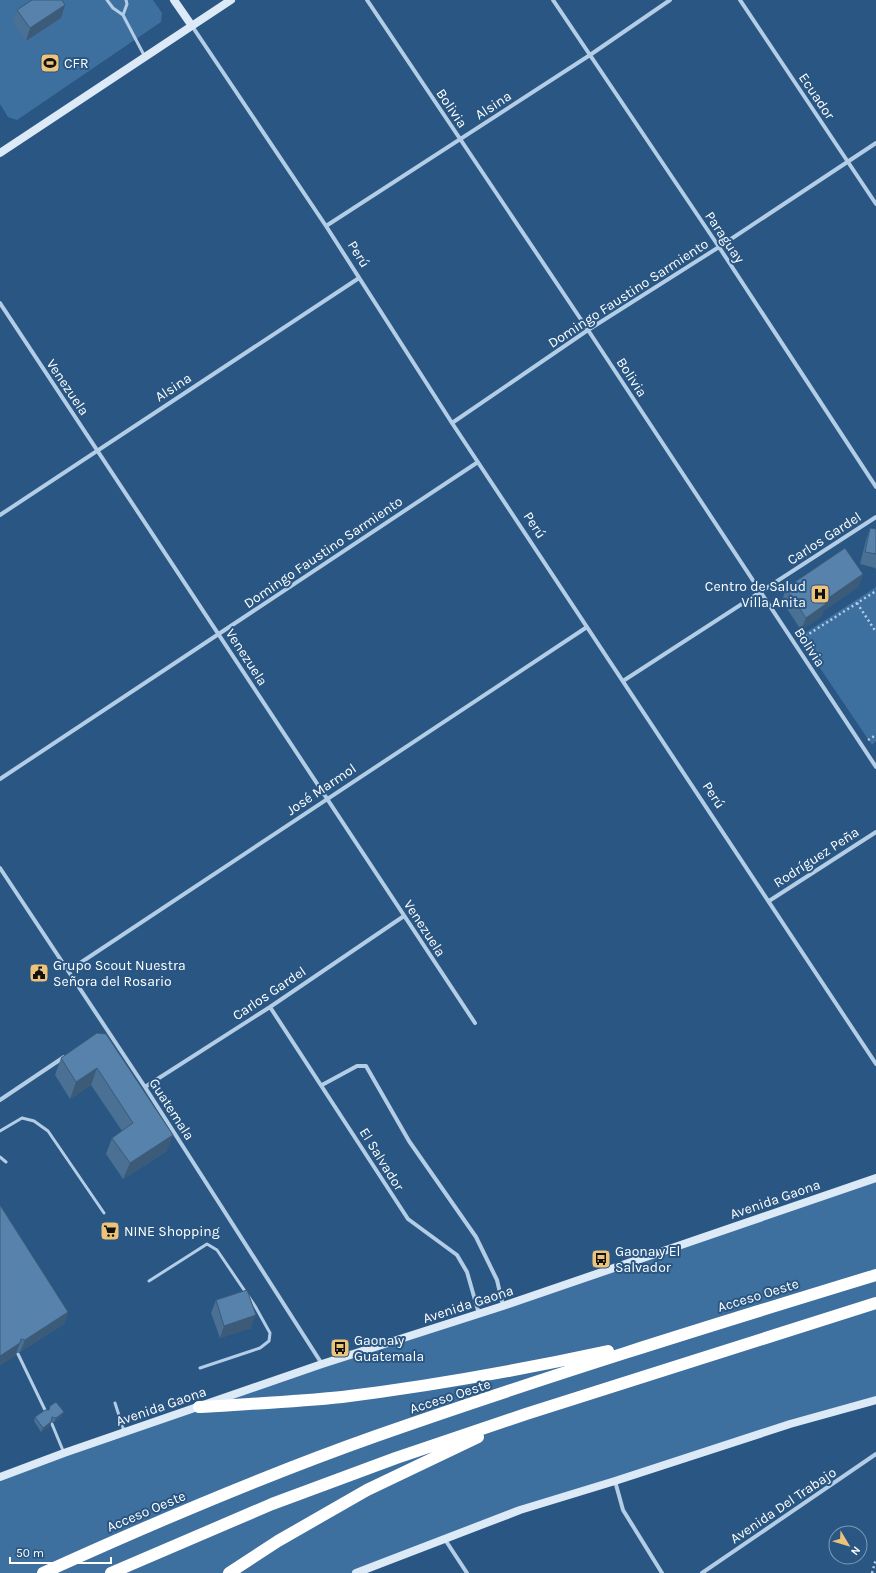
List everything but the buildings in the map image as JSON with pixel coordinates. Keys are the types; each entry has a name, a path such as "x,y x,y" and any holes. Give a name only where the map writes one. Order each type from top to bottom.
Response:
{"highway":[{"name":"Acceso Oeste","path":"44,1573 137,1530 376,1436 664,1340 876,1275"},
{"path":"111,1573 279,1502 396,1458 526,1414 876,1303"},
{"path":"199,1407 341,1397 457,1381 664,1340"},
{"path":"229,1573 278,1541 367,1490 526,1414"}],"street":[{"name":"Perú","path":"174,0 326,226 452,423 876,1064"},
{"path":"1,150 231,0"},
{"name":"Bolivia","path":"367,0 588,330 876,767"},
{"name":"Paraguay","path":"553,0 719,247 876,487"},
{"name":"Alsina","path":"326,226 590,55 670,0"},
{"name":"Ecuador","path":"740,0 876,204"},
{"name":"Domingo Faustino Sarmiento","path":"452,423 588,330 719,247 876,143"},
{"name":"Alsina","path":"0,514 359,278"},
{"name":"Venezuela","path":"0,303 475,1023"},
{"name":"Domingo Faustino Sarmiento","path":"0,780 478,462"},
{"name":"Carlos Gardel","path":"623,681 876,517"},
{"name":"José Marmol","path":"68,971 587,627"},
{"name":"Rodríguez Peña","path":"768,901 876,832"},
{"name":"Guatemala","path":"0,868 145,1087 322,1364"},
{"name":"Carlos Gardel","path":"145,1087 270,1007 404,916"},
{"name":"El Salvador","path":"270,1007 408,1219 457,1255 467,1272 480,1314"},
{"path":"100,1033 106,1029"},
{"path":"0,1100 69,1054"},
{"path":"322,1085 357,1066 366,1066 409,1141 476,1237 497,1280 503,1306"},
{"name":"Avenida Gaona","path":"0,1475 322,1364 480,1314 876,1178"},
{"path":"356,1573 520,1510 790,1424 876,1400"},
{"name":"Avenida Del Trabajo","path":"702,1573 876,1454"},
{"path":"615,1481 623,1510 662,1573"},
{"path":"444,1538 467,1573"}],"lane":[{"path":"107,0 113,8 123,15 145,57"},
{"path":"123,15 127,4 126,0"},
{"path":"0,1132 22,1118 34,1121 48,1131 104,1213"},
{"path":"0,1158 6,1162"},
{"path":"149,1281 207,1244 217,1250 255,1306 270,1332 269,1341 260,1348 200,1368"},
{"path":"18,1354 46,1412"},
{"path":"115,1403 124,1432"},
{"path":"52,1424 64,1452"}],"path":[{"path":"794,643 876,591"},
{"path":"857,603 876,632"},
{"path":"872,1573 876,1559"}],"shaded area":[{"name":"CFR","path":"0,0 153,0 162,13 161,22 17,120 8,117 0,104"},
{"path":"876,587 876,741 872,745 799,637"},
{"path":"876,1178 876,1400 520,1510 356,1573 0,1573 0,1477"}],"place":[{"name":"CFR","path":"50,63"},
{"name":"Centro de Salud Villa Anita","path":"820,594"},
{"name":"Grupo Scout Nuestra Señora del Rosario","path":"39,973"},
{"name":"NINE Shopping","path":"110,1231"},
{"name":"Gaona y El Salvador","path":"601,1259"},
{"name":"Gaona y Guatemala","path":"340,1348"}]}
